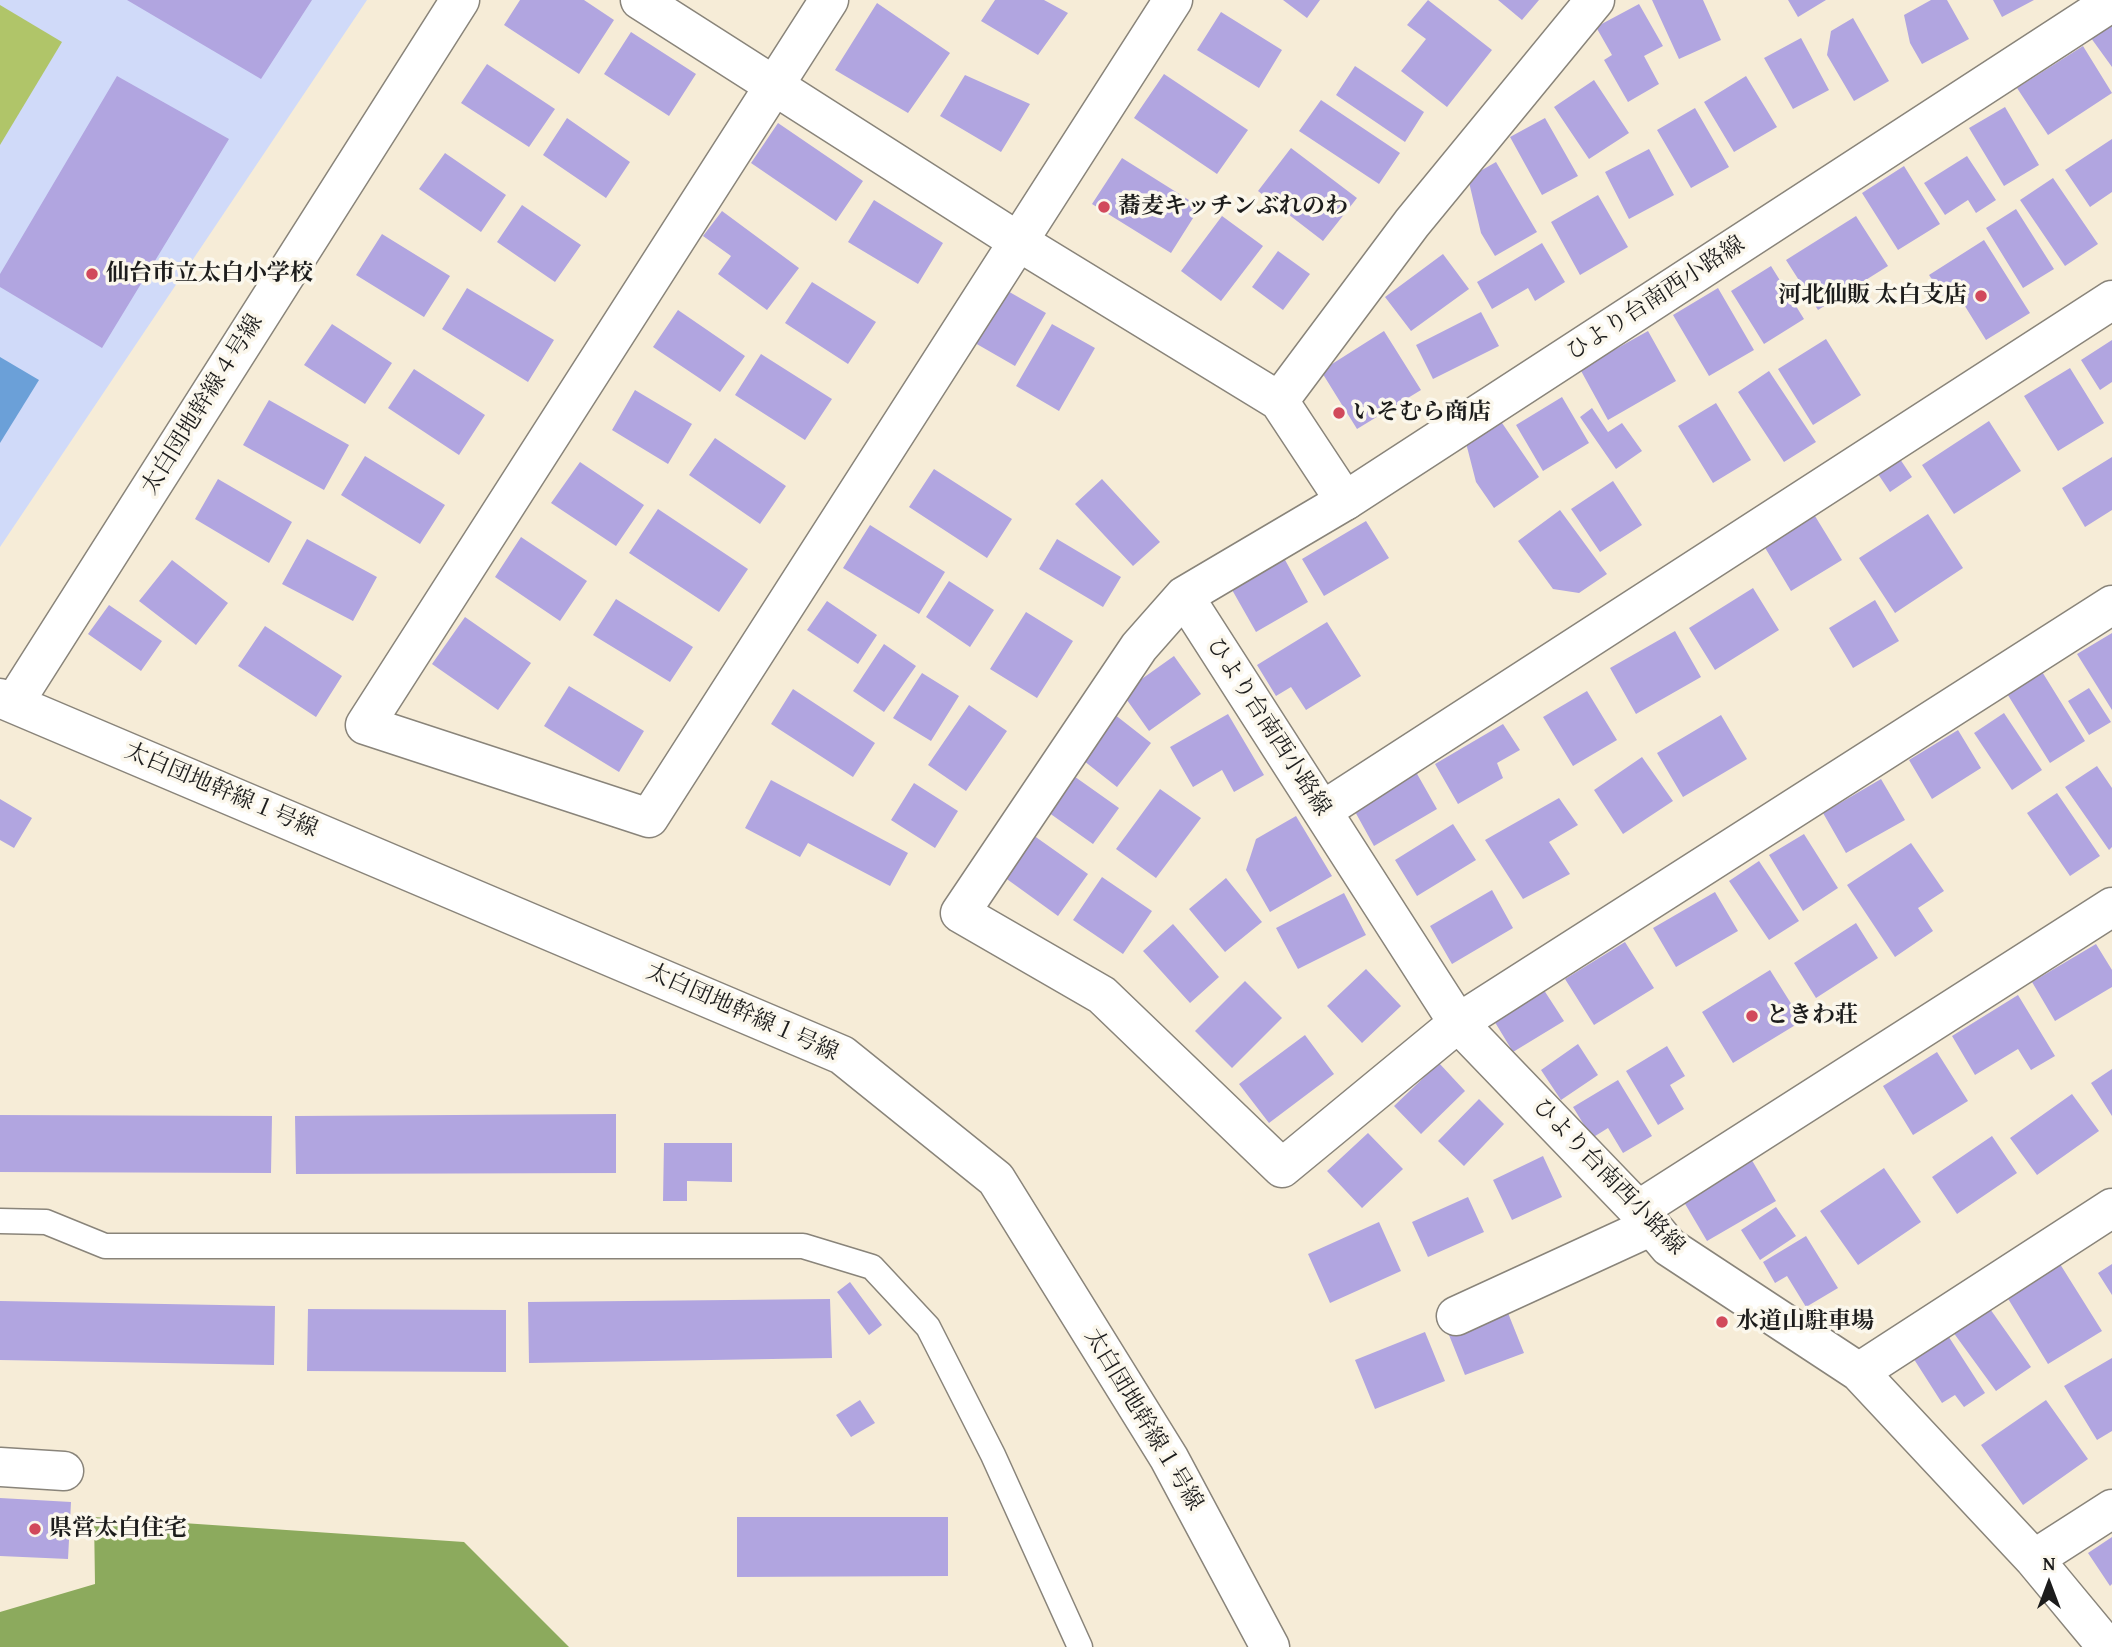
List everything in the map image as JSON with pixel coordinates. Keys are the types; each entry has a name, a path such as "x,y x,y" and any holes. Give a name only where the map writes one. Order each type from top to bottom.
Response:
{"street":[{"name":"太白団地幹線４号線","path":"5,708 460,0"},
{"path":"640,0 1019,242 1279,401 1345,501"},
{"path":"829,0 365,725 649,818 1173,0"},
{"path":"1279,401 1412,223 1595,0"},
{"name":"ひより台南西小路線","path":"2107,1647 2034,1559 1859,1372 1669,1247 1645,1218 1458,1023 1184,596 1345,501 2112,2"},
{"path":"1322,811 2112,300"},
{"path":"1184,596 1139,647 960,913 1102,995 1282,1168 1458,1023 2112,605"},
{"name":"太白団地幹線１号線","path":"5,708 842,1055 996,1179 1169,1458 1270,1647"},
{"path":"1456,1316 1645,1218 2112,907"},
{"path":"1859,1372 2112,1209"},
{"path":"0,1467 64,1471"},
{"path":"2034,1559 2112,1509"}],"lane":[{"path":"0,1221 46,1222 105,1246 803,1246 873,1267 928,1327 993,1455 1080,1647"}],"shaded area":[{"name":"仙台市立太白小学校","path":"0,0 367,0 0,547"}],"green space":[{"path":"0,5 62,42 0,145"},
{"path":"94,1517 464,1542 569,1647 0,1647 0,1612 95,1584"}],"water":[{"path":"0,357 39,380 0,443"}],"building":[{"path":"127,0 312,0 261,79"},
{"path":"520,0 584,0 614,20 579,74 504,25"},
{"path":"995,0 1044,0 1068,13 1038,55 981,21"},
{"path":"1283,0 1320,0 1307,18"},
{"path":"1428,0 1492,50 1447,107 1401,71 1426,39 1407,25"},
{"path":"1498,0 1539,0 1522,20"},
{"path":"1652,0 1703,0 1721,40 1679,59"},
{"path":"1788,0 1826,0 1798,17"},
{"path":"1931,0 1947,0 1969,39 1922,64 1910,43 1904,15"},
{"path":"1993,0 2034,0 2002,17"},
{"path":"877,3 950,53 908,113 835,70"},
{"path":"1639,4 1663,46 1644,56 1659,84 1628,102 1604,60 1612,55 1596,27"},
{"path":"1221,12 1282,50 1259,88 1197,50"},
{"path":"1853,18 1889,81 1854,101 1827,55 1831,31"},
{"path":"2112,24 2112,67 2091,38"},
{"path":"631,32 696,74 669,116 604,74"},
{"path":"1801,38 1829,90 1793,109 1764,58"},
{"path":"2083,46 2112,93 2048,135 2017,88"},
{"path":"487,64 555,109 529,147 461,103"},
{"path":"1355,66 1424,112 1405,142 1336,95"},
{"path":"1164,74 1248,130 1217,174 1134,118"},
{"path":"965,75 1030,104 1001,152 940,116"},
{"path":"117,76 229,139 102,348 0,287 0,274"},
{"path":"1746,76 1777,127 1734,152 1704,102"},
{"path":"1594,80 1629,133 1589,159 1554,107"},
{"path":"1321,100 1400,153 1379,184 1299,131"},
{"path":"2005,107 2039,165 2004,186 1969,128"},
{"path":"1695,108 1729,167 1691,188 1657,130"},
{"path":"567,118 630,162 606,198 543,155"},
{"path":"1545,118 1578,176 1542,195 1510,137"},
{"path":"778,123 863,181 836,221 751,163"},
{"path":"2112,139 2112,192 2090,207 2065,170"},
{"path":"1291,148 1357,198 1323,241 1258,191"},
{"path":"1649,149 1674,195 1629,219 1605,172"},
{"path":"445,153 506,195 481,232 419,189"},
{"path":"1967,156 1996,200 1976,213 1968,200 1945,215 1924,183"},
{"path":"1122,158 1200,207 1171,253 1092,204"},
{"path":"1496,162 1537,232 1495,256 1481,233 1468,178"},
{"path":"1904,166 1940,224 1898,250 1862,193"},
{"path":"2053,178 2098,244 2065,266 2020,200"},
{"path":"1598,195 1628,247 1580,275 1551,222"},
{"path":"874,200 943,243 918,284 848,242"},
{"path":"522,205 581,245 555,282 497,242"},
{"path":"2016,209 2054,269 2023,288 1986,228"},
{"path":"722,211 799,268 767,310 718,274 731,256 703,236"},
{"path":"1222,216 1263,246 1221,301 1181,271"},
{"path":"1856,216 1888,266 1818,310 1786,260"},
{"path":"382,234 450,276 424,317 356,275"},
{"path":"1984,240 2030,313 1986,340 1958,295 1947,302 1929,275"},
{"path":"1542,243 1565,282 1535,301 1528,288 1492,309 1477,282"},
{"path":"1278,251 1310,274 1283,310 1252,287"},
{"path":"1443,254 1469,289 1411,331 1385,297"},
{"path":"1771,266 1804,319 1764,344 1731,291"},
{"path":"812,282 876,322 848,364 785,323"},
{"path":"467,288 554,340 528,382 442,329"},
{"path":"1718,288 1754,350 1709,376 1673,315"},
{"path":"1006,290 1046,313 1015,366 975,343"},
{"path":"678,310 745,356 720,392 653,347"},
{"path":"1481,312 1499,346 1433,379 1416,345"},
{"path":"332,324 392,363 365,404 304,365"},
{"path":"1052,324 1095,348 1059,411 1016,386"},
{"path":"1384,331 1421,390 1357,429 1321,371"},
{"path":"1648,331 1676,381 1608,420 1580,369"},
{"path":"1826,339 1861,395 1813,425 1778,369"},
{"path":"2112,340 2112,382 2100,390 2081,360"},
{"path":"761,354 832,399 805,440 735,395"},
{"path":"2070,368 2104,423 2058,451 2024,396"},
{"path":"414,369 485,415 459,455 388,408"},
{"path":"1769,371 1816,442 1784,462 1738,392"},
{"path":"635,390 692,424 668,464 612,430"},
{"path":"1562,397 1589,443 1543,471 1516,425"},
{"path":"269,400 349,445 324,490 243,445"},
{"path":"1716,403 1751,460 1713,483 1678,426"},
{"path":"1592,408 1608,432 1622,423 1642,451 1616,469 1580,417"},
{"path":"1500,420 1539,477 1494,508 1476,482 1466,443"},
{"path":"1989,421 2021,471 1954,514 1922,465"},
{"path":"715,438 786,486 760,524 689,475"},
{"path":"365,456 445,505 420,544 341,495"},
{"path":"2112,457 2112,510 2085,527 2062,488"},
{"path":"1900,459 1912,477 1890,492 1878,474"},
{"path":"580,462 644,505 616,546 551,503"},
{"path":"934,469 1012,519 987,558 909,507"},
{"path":"218,479 292,522 269,563 195,519"},
{"path":"1102,479 1160,542 1133,566 1075,504"},
{"path":"1613,481 1642,525 1600,552 1571,509"},
{"path":"658,509 748,569 719,612 629,553"},
{"path":"1560,510 1607,574 1579,593 1553,589 1518,541"},
{"path":"1928,514 1963,568 1895,613 1859,558"},
{"path":"1815,516 1842,560 1791,591 1764,546"},
{"path":"1366,521 1389,558 1324,596 1302,559"},
{"path":"870,525 945,572 919,614 843,568"},
{"path":"521,537 587,581 560,621 495,577"},
{"path":"307,539 377,577 353,621 282,584"},
{"path":"1057,539 1121,577 1103,607 1039,569"},
{"path":"1284,558 1308,602 1256,632 1231,588"},
{"path":"172,560 228,603 196,645 139,601"},
{"path":"949,581 994,610 970,647 926,617"},
{"path":"1753,588 1779,630 1715,670 1689,628"},
{"path":"616,599 693,647 670,682 593,635"},
{"path":"1875,600 1899,641 1853,668 1829,628"},
{"path":"827,601 877,635 858,664 807,630"},
{"path":"109,605 162,641 141,671 88,634"},
{"path":"1026,612 1073,641 1037,698 990,669"},
{"path":"465,617 531,663 498,710 432,664"},
{"path":"1327,622 1361,676 1306,710 1291,687 1276,696 1257,665"},
{"path":"265,626 342,676 316,717 238,666"},
{"path":"1675,631 1701,677 1636,714 1610,668"},
{"path":"2112,633 2112,710 2077,654"},
{"path":"884,644 916,666 884,712 853,691"},
{"path":"1174,656 1201,694 1149,731 1122,693"},
{"path":"2041,670 2085,741 2050,763 2006,692"},
{"path":"922,673 959,696 931,741 893,718"},
{"path":"569,686 644,731 619,772 544,726"},
{"path":"2089,688 2111,722 2089,735 2068,701"},
{"path":"793,689 875,743 853,777 771,724"},
{"path":"1587,691 1617,740 1573,766 1543,717"},
{"path":"969,705 1007,731 966,791 928,765"},
{"path":"2004,713 2042,770 2012,790 1974,733"},
{"path":"1114,714 1151,743 1117,787 1079,757"},
{"path":"1228,714 1264,775 1234,792 1222,770 1193,787 1170,747"},
{"path":"1721,715 1747,759 1683,797 1657,753"},
{"path":"1503,724 1520,750 1497,763 1503,778 1458,804 1435,764"},
{"path":"1958,730 1981,768 1932,799 1909,760"},
{"path":"1642,757 1673,801 1623,834 1594,790"},
{"path":"2097,766 2112,788 2112,847 2109,850 2065,787"},
{"path":"1416,772 1437,809 1374,846 1353,808"},
{"path":"1071,774 1119,808 1093,844 1045,810"},
{"path":"1881,779 1905,820 1846,853 1823,813"},
{"path":"771,780 908,853 890,886 808,843 800,857 745,828"},
{"path":"914,783 958,811 935,848 891,820"},
{"path":"1160,789 1201,818 1156,878 1116,849"},
{"path":"2057,793 2100,856 2070,876 2027,813"},
{"path":"1559,798 1578,825 1549,842 1570,874 1523,899 1485,840"},
{"path":"0,799 32,818 14,848 0,840"},
{"path":"1296,816 1332,876 1270,912 1246,870 1256,839"},
{"path":"1453,824 1476,860 1417,896 1395,860"},
{"path":"1804,834 1838,888 1803,911 1769,855"},
{"path":"1033,835 1088,874 1058,916 1004,877"},
{"path":"1911,843 1944,891 1918,908 1933,931 1895,957 1847,885"},
{"path":"1759,861 1799,921 1769,940 1729,881"},
{"path":"1102,877 1152,911 1123,954 1073,920"},
{"path":"1226,878 1262,922 1225,952 1189,909"},
{"path":"1492,890 1513,928 1452,964 1430,926"},
{"path":"1715,892 1738,931 1676,967 1653,928"},
{"path":"1344,893 1366,935 1298,969 1276,928"},
{"path":"1856,923 1878,958 1816,998 1794,963"},
{"path":"1173,924 1219,977 1190,1003 1143,951"},
{"path":"1625,942 1654,988 1594,1025 1565,979"},
{"path":"2096,944 2112,970 2112,987 2055,1021 2032,982"},
{"path":"1366,969 1401,1006 1362,1043 1327,1006"},
{"name":"ときわ荘","path":"1770,970 1802,1021 1733,1063 1702,1012"},
{"path":"1245,981 1282,1018 1232,1068 1195,1031"},
{"path":"1540,984 1564,1021 1513,1052 1490,1014"},
{"path":"2018,995 2055,1056 2031,1070 2018,1049 1975,1075 1952,1036"},
{"path":"1305,1035 1334,1074 1269,1123 1239,1084"},
{"path":"1578,1044 1598,1075 1561,1100 1541,1070"},
{"path":"1667,1046 1685,1076 1670,1085 1684,1109 1658,1125 1626,1071"},
{"path":"1937,1052 1968,1101 1913,1135 1883,1086"},
{"path":"1439,1063 1465,1091 1421,1134 1394,1106"},
{"path":"2112,1069 2112,1116 2091,1083"},
{"path":"1618,1080 1652,1136 1623,1153 1608,1128 1592,1138 1573,1107"},
{"path":"2072,1094 2099,1131 2037,1175 2010,1138"},
{"path":"1479,1099 1504,1124 1464,1166 1438,1141"},
{"path":"616,1114 616,1173 296,1174 295,1116"},
{"path":"0,1115 272,1116 271,1173 0,1172"},
{"path":"1368,1133 1403,1169 1362,1208 1327,1171"},
{"path":"1992,1136 2017,1173 1957,1214 1932,1177"},
{"path":"664,1143 732,1143 732,1182 687,1181 687,1201 663,1201"},
{"path":"1543,1156 1562,1197 1512,1220 1493,1180"},
{"path":"1750,1157 1776,1201 1707,1241 1681,1197"},
{"path":"1884,1168 1921,1222 1858,1265 1820,1211"},
{"path":"1468,1197 1484,1232 1428,1257 1412,1222"},
{"path":"1776,1207 1796,1236 1760,1260 1741,1230"},
{"path":"1379,1222 1401,1271 1330,1303 1308,1254"},
{"path":"1806,1236 1838,1288 1806,1307 1787,1276 1775,1283 1763,1262"},
{"path":"2060,1264 2102,1331 2048,1364 2007,1297"},
{"path":"2112,1264 2112,1295 2098,1273"},
{"path":"850,1282 882,1325 869,1335 837,1292"},
{"path":"830,1299 832,1358 529,1363 528,1302"},
{"path":"0,1301 275,1306 274,1365 0,1360"},
{"path":"1988,1306 2031,1367 1996,1391 1953,1332"},
{"path":"1506,1308 1524,1353 1465,1375 1447,1330"},
{"path":"308,1309 506,1310 506,1372 307,1371"},
{"path":"1945,1331 1985,1393 1964,1407 1955,1395 1942,1403 1910,1353"},
{"path":"1425,1332 1445,1381 1375,1409 1355,1360"},
{"path":"2112,1358 2112,1431 2097,1440 2064,1386"},
{"path":"860,1400 875,1423 851,1437 836,1415"},
{"path":"2046,1400 2088,1459 2023,1505 1981,1445"},
{"name":"県営太白住宅","path":"0,1498 71,1502 68,1559 0,1556"},
{"path":"737,1517 948,1517 948,1576 737,1577"},
{"path":"2112,1537 2112,1584 2110,1586 2088,1553"}],"place":[{"name":"蕎麦キッチンぶれのわ","path":"1104,207"},
{"name":"仙台市立太白小学校","path":"92,274"},
{"name":"河北仙販 太白支店","path":"1981,296"},
{"name":"いそむら商店","path":"1339,413"},
{"name":"ときわ荘","path":"1752,1016"},
{"name":"水道山駐車場","path":"1722,1322"},
{"name":"県営太白住宅","path":"35,1529"}]}
